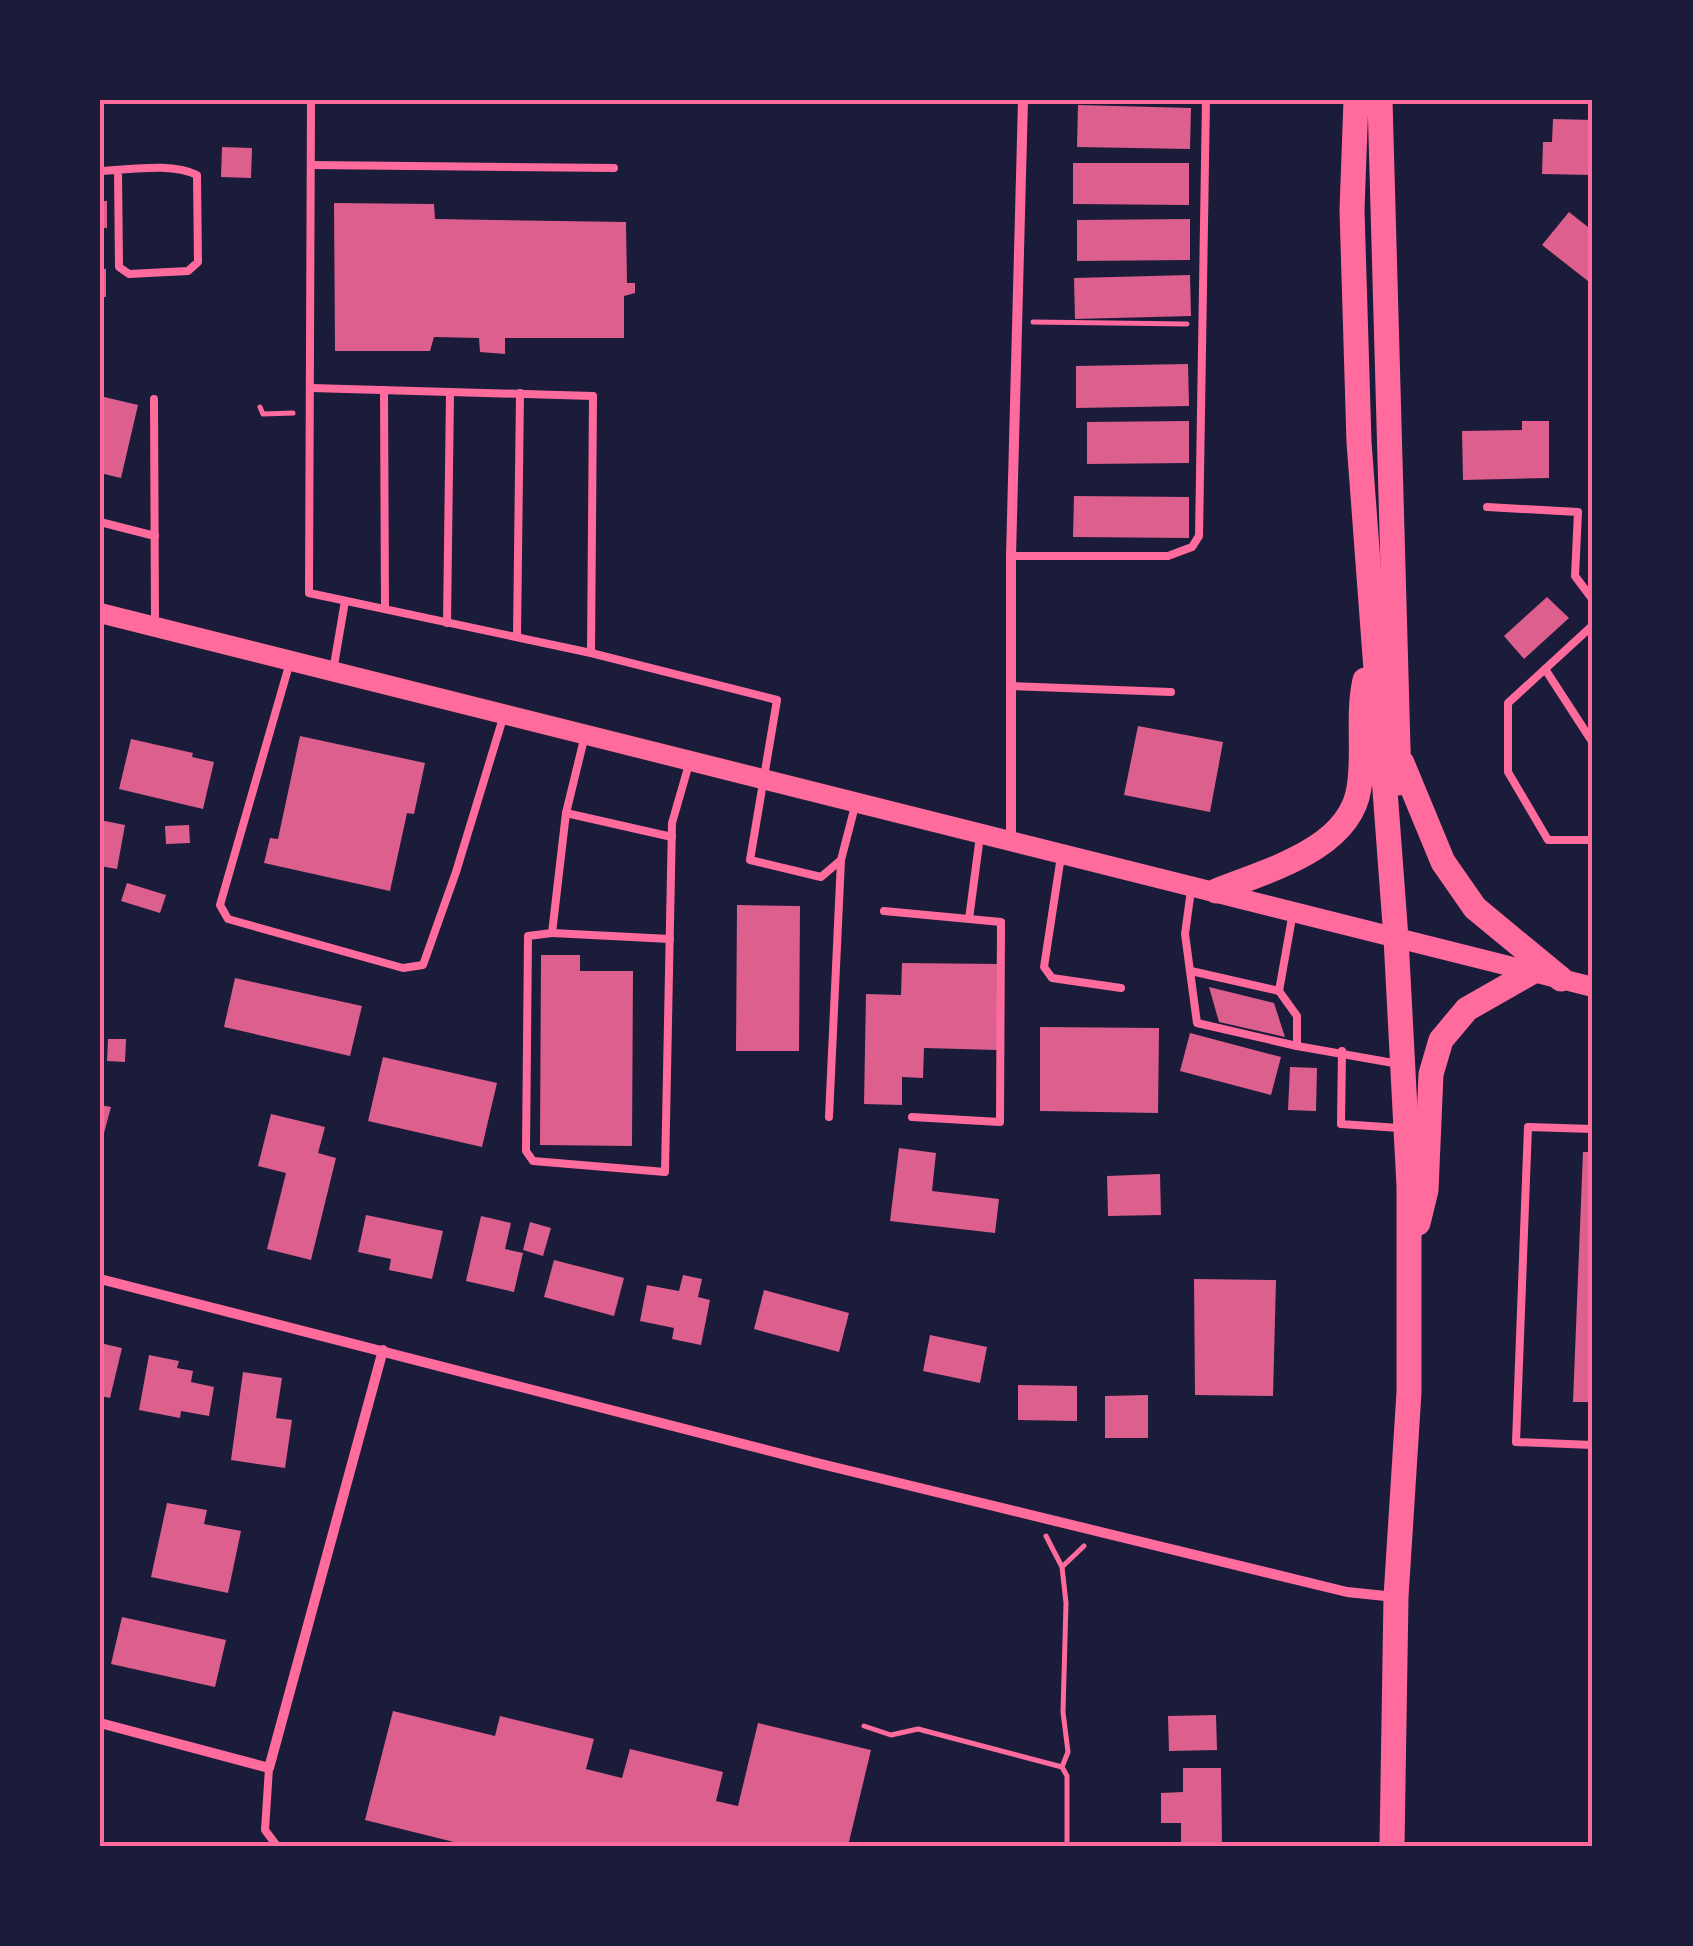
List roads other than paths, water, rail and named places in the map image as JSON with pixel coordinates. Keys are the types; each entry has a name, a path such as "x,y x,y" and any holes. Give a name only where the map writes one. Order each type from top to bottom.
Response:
{"main road":[{"path":"1356,100 1352,210 1359,442 1396,938 1409,1257 1409,1392 1396,1598 1392,1846"},
{"path":"1380,100 1400,758 1396,938"},
{"path":"100,613 1593,987"},
{"path":"1204,888 1318,850 1347,817 1359,791 1362,692 1374,641"},
{"path":"1400,758 1442,862 1475,908 1562,979"},
{"path":"1409,1257 1426,1190 1431,1074 1440,1040 1467,1009 1532,972"}],"street":[{"path":"1011,840 1010,556 1023,100"},
{"path":"100,1279 836,1468 1347,1592 1396,1598"},
{"path":"100,1723 269,1768 383,1350"}],"lane":[{"path":"310,100 309,593 590,653 777,700 750,860 821,876 841,860"},
{"path":"1010,556 1168,556 1192,547 1199,536 1206,100"},
{"path":"311,165 614,168"},
{"path":"100,171 118,170 186,169 197,175 198,262 188,270 129,274 119,267 118,170"},
{"path":"311,388 592,396 590,653"},
{"path":"384,390 385,610"},
{"path":"447,622 450,392"},
{"path":"517,638 520,394"},
{"path":"154,399 155,626"},
{"path":"1488,507 1578,512 1575,576 1593,600"},
{"path":"100,522 155,536"},
{"path":"333,671 345,601"},
{"path":"1593,626 1508,704 1508,772 1548,840 1593,840"},
{"path":"290,660 220,906 228,920 403,968 423,965 504,714"},
{"path":"1545,669 1593,743"},
{"path":"1010,686 1171,692"},
{"path":"552,934 566,813 586,734"},
{"path":"670,939 528,936 526,1151 533,1161 665,1172 670,939 672,823 690,760"},
{"path":"829,1116 841,860 856,801"},
{"path":"566,813 672,837"},
{"path":"969,919 981,832"},
{"path":"1062,852 1044,968 1052,978 1121,988"},
{"path":"1204,888 1185,934 1197,1022 1402,1065"},
{"path":"884,911 1001,922 1000,1122 912,1117"},
{"path":"1279,991 1293,911"},
{"path":"1191,971 1279,991 1297,1016 1297,1046"},
{"path":"1342,1052 1341,1124 1406,1128"},
{"path":"1593,1129 1528,1127 1516,1442 1593,1445"},
{"path":"269,1768 265,1830 277,1846"}]}
